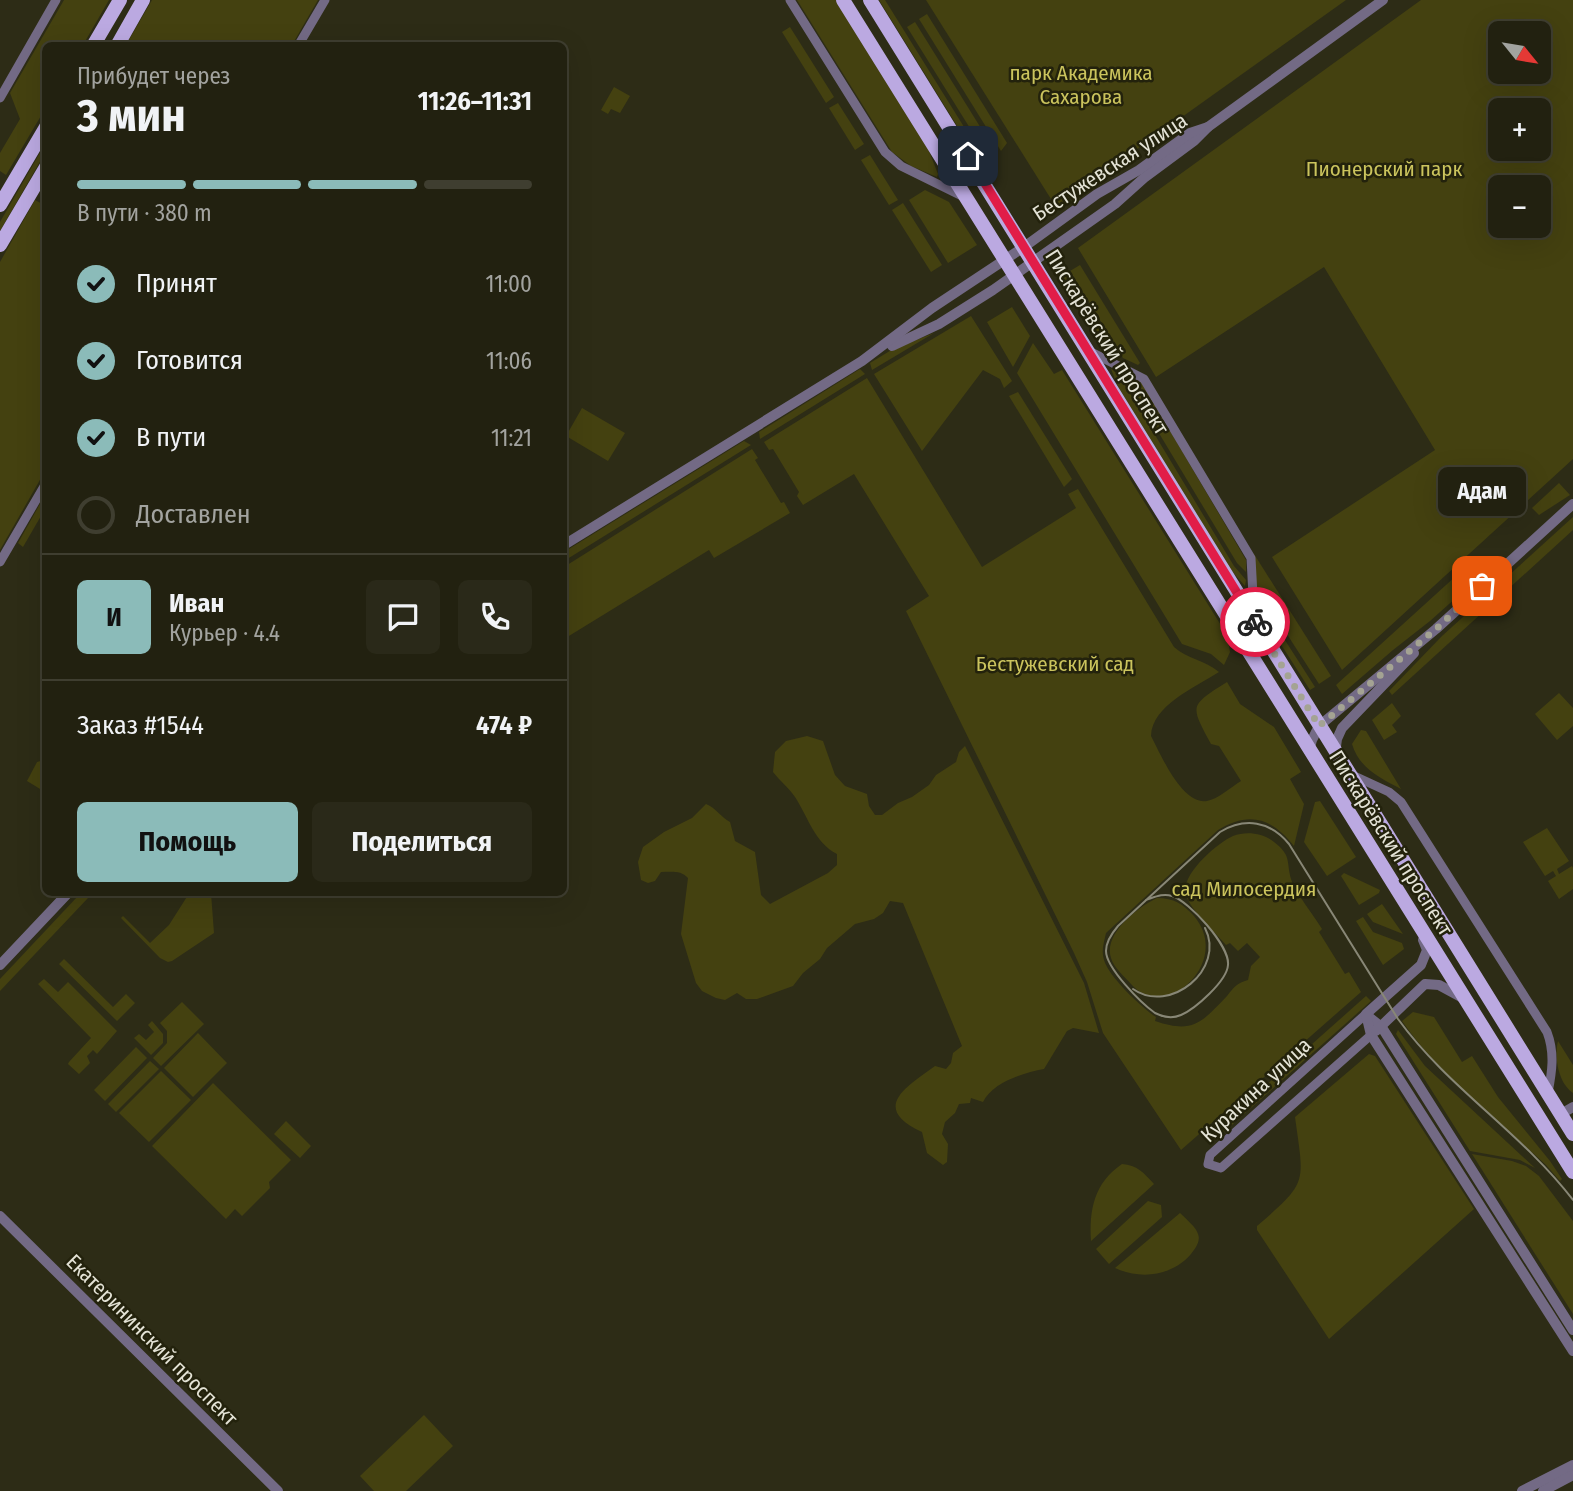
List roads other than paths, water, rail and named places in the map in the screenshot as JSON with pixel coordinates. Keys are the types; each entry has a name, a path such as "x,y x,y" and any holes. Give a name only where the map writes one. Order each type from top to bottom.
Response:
{"main road":[{"path":"95,42 120,0"},
{"path":"119,42 143,0"},
{"name":"Пискарёвский проспект","path":"843,0 1573,1172"},
{"name":"Пискарёвский проспект","path":"870,0 1548,1093 1567,1110 1573,1134"},
{"path":"0,205 42,134"},
{"path":"0,245 42,174"}],"street":[{"path":"0,98 56,0"},
{"path":"300,42 325,0"},
{"path":"790,0 885,152 901,166 964,197"},
{"name":"Бестужевская улица","path":"862,361 939,324 1013,276 1115,204 1144,177 1194,141 1208,127 1383,0"},
{"name":"Бестужевская улица","path":"567,543 862,361 932,307 1024,247 1097,194 1139,170 1190,133 1208,127"},
{"path":"1087,350 1144,379 1251,558 1251,597 1255,623"},
{"path":"0,562 42,490"},
{"path":"1309,751 1319,726 1436,629 1573,504"},
{"path":"1335,752 1338,734 1346,723 1436,629"},
{"path":"1348,772 1389,792 1401,802 1547,1032 1551,1043 1552,1069 1548,1093"},
{"path":"0,965 65,896"},
{"name":"Куракина улица","path":"1417,925 1427,950 1425,959 1417,969 1210,1155 1208,1164 1221,1168 1425,984 1438,985 1464,999"},
{"path":"1366,1014 1381,1026 1573,1330"},
{"path":"1366,1014 1371,1035 1573,1351"},
{"name":"Екатерининский проспект","path":"0,1216 278,1491"},
{"path":"1522,1491 1573,1465"},
{"path":"1543,1491 1573,1475"}],"tram line":[{"path":"1146,900 1149,899 1153,898 1159,896 1165,895 1172,896 1188,906 1216,936 1227,957 1228,965 1222,979 1194,1007 1178,1016 1168,1017 1155,1013 1125,985 1108,958 1106,947 1110,937 1118,926 1220,832 1248,823 1274,830 1289,844 1398,1019 1418,1044 1531,1153 1573,1200"},
{"path":"1133,989 1148,996 1163,996 1178,992 1191,984 1208,958 1209,943 1205,928"}],"place":[{"name":"Адам","path":"1482,586"}],"park label":[{"name":"парк Академика Сахарова","path":"1081,85"},
{"name":"Пионерский парк","path":"1384,169"},
{"name":"Бестужевский сад","path":"1055,664"},
{"name":"сад Милосердия","path":"1244,889"}]}
